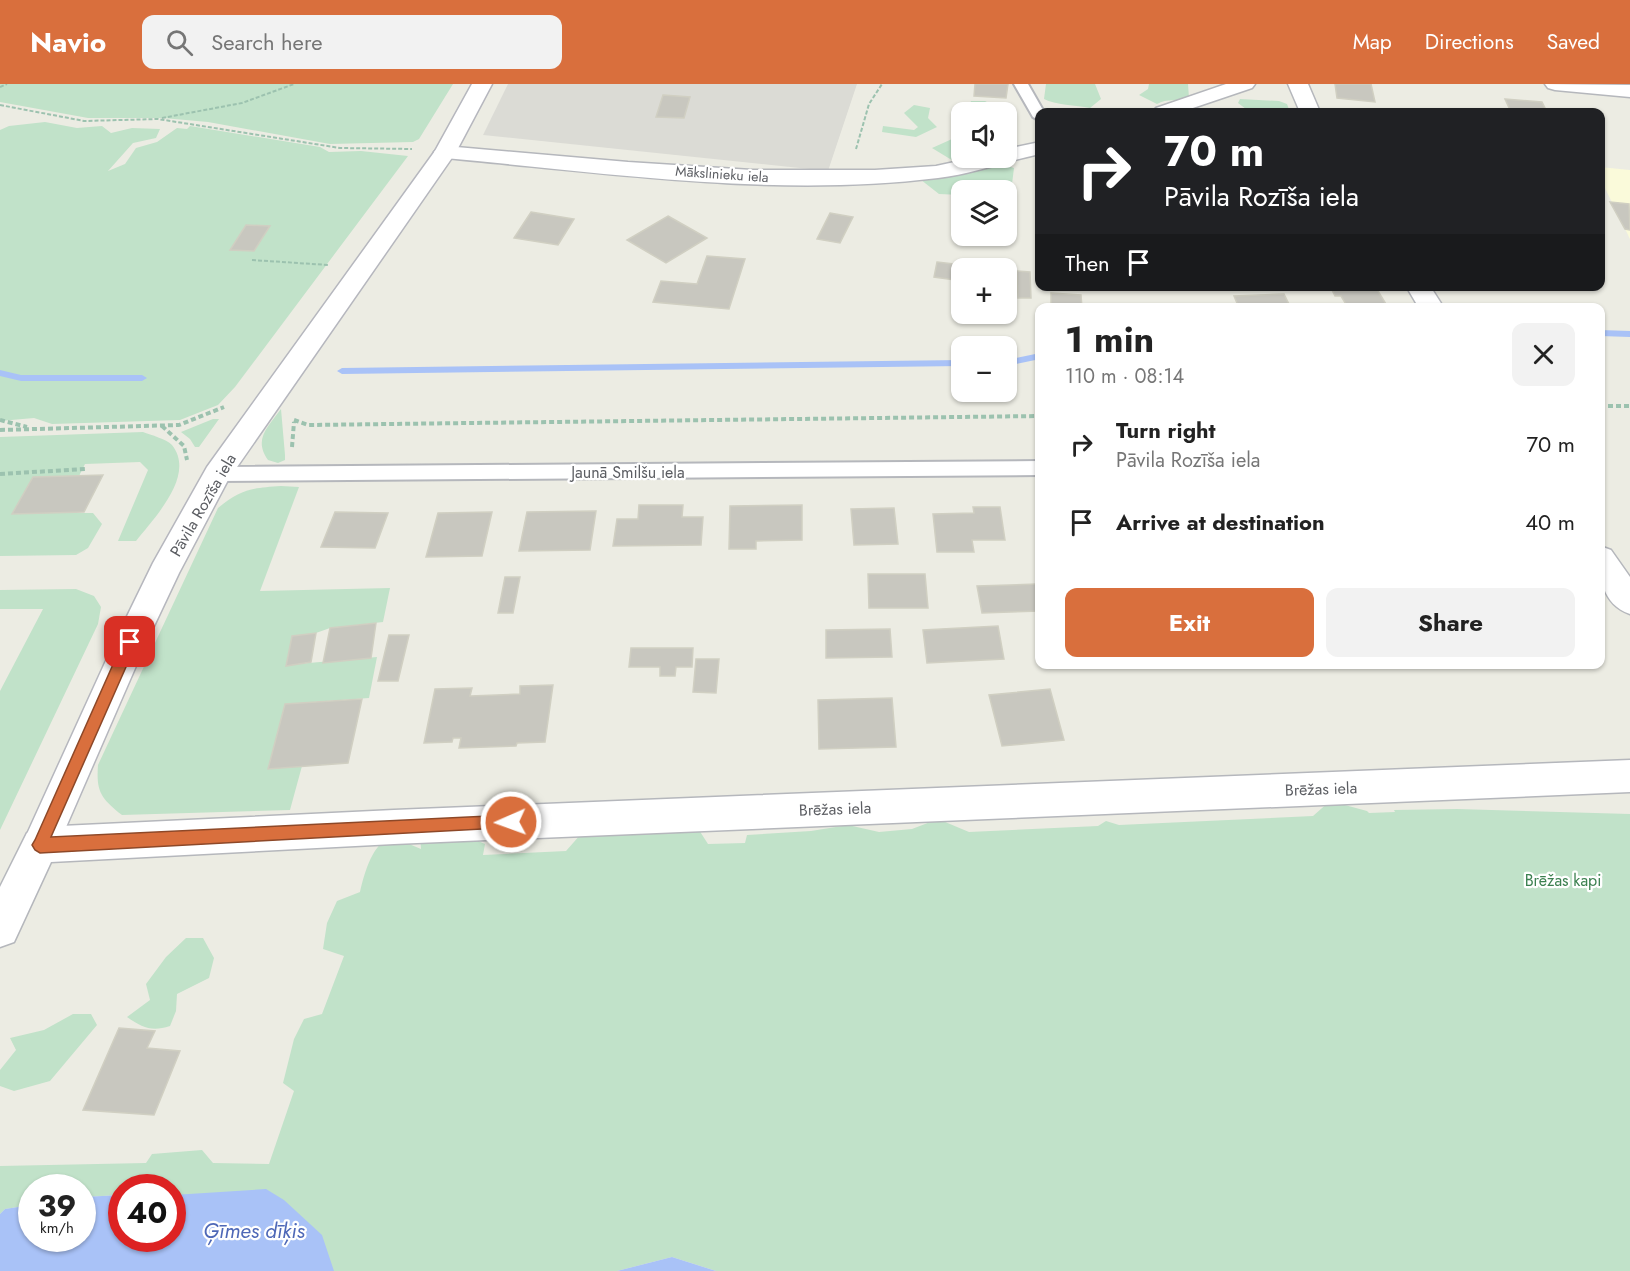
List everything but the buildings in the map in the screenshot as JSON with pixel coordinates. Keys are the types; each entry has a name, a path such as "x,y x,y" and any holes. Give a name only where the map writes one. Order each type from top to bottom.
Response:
{"street":[{"name":"Pāvila Rozīša iela","path":"0,928 40,845 130,642 217,474 445,152 482,84"},
{"path":"1175,108 1245,84"},
{"path":"1298,84 1308,108"},
{"path":"1555,84 1630,91"},
{"path":"1017,153 1035,149"},
{"name":"Mākslinieku iela","path":"445,152 759,178 851,177 937,172 954,168"},
{"path":"1605,565 1630,601"},
{"name":"Brēžas iela","path":"40,845 418,826 1630,776"}],"lane":[{"path":"1022,84 1035,108"},
{"name":"Jaunā Smilšu iela","path":"217,474 1035,468"}],"path":[{"path":"0,87 7,84"},
{"path":"0,105 84,121 158,119 242,103 294,84"},
{"path":"851,177 858,141 869,104 882,84"},
{"path":"158,119 340,148 445,152"},
{"path":"252,260 285,261 361,270"},
{"path":"0,430 179,425 226,406"},
{"path":"1605,406 1630,406"},
{"path":"294,410 294,421 308,425 1035,416"},
{"path":"0,420 31,428"},
{"path":"162,426 184,446 187,463"},
{"path":"0,474 85,469"}],"shaded area":[{"path":"508,84 857,84 828,171 483,135"},
{"path":"1605,168 1630,170 1630,239 1605,188"}],"green space":[{"path":"0,84 453,84 419,139 413,142 330,144 208,122 163,118 88,118 0,102"},
{"path":"1046,84 1095,84 1101,99 1090,108 1054,103 1044,99"},
{"path":"1149,84 1188,84 1189,98 1157,104 1139,95 1148,89"},
{"path":"1240,99 1279,101 1287,104 1288,108 1245,108 1238,103"},
{"path":"914,105 930,108 928,118 937,127 916,137 882,132 883,126 914,130 918,127 904,113"},
{"path":"45,122 77,128 102,126 111,133 132,128 160,129 156,138 133,143 108,171 125,164 136,148 157,142 177,128 187,129 190,126 320,147 329,152 361,151 408,156 235,387 218,405 180,420 52,424 34,418 0,421 0,130 9,126"},
{"path":"951,139 951,160 932,148"},
{"path":"951,163 951,168 1014,168 1012,180 951,180 951,195 939,194 916,176"},
{"path":"281,409 285,460 278,463 268,460 262,446 262,439"},
{"path":"213,419 219,419 199,447 195,447 190,439 181,432"},
{"path":"143,432 172,445 178,457 179,469 170,495 136,541 118,541 148,470 140,462 85,464 79,476 33,477 13,513 93,513 102,524 88,548 76,555 0,556 0,437"},
{"path":"281,486 299,487 260,591 390,588 383,622 330,628 316,633 292,636 286,665 377,657 369,698 285,704 302,766 290,810 122,815 101,794 98,765 218,508 240,493"},
{"path":"76,589 94,596 101,607 98,624 0,830 0,691 43,609 0,609 0,590"},
{"name":"Brēžas kapi","path":"1330,801 1369,813 1395,812 1394,810 1457,809 1630,814 1630,1271 716,1271 672,1257 617,1271 316,1271 186,1242 186,1174 108,1174 108,1196 96,1196 96,1174 18,1174 18,1207 5,1209 0,1214 0,1166 146,1163 152,1154 202,1150 213,1163 269,1164 294,1091 283,1083 294,1039 304,1019 322,1014 344,956 323,949 327,923 337,901 360,892 372,855 381,843 391,837 406,835 409,844 421,849 420,835 469,837 485,844 483,855 566,851 581,834 649,834 674,826 699,830 708,844 745,843 747,835 811,831 848,825 879,832 912,829 938,819 969,832 1098,826 1106,821 1119,825 1313,816"},
{"path":"186,938 203,938 214,958 209,978 177,994 176,1011 170,1026 158,1029 148,1028 127,1017 150,1000 146,984 166,957"},
{"path":"73,1014 91,1014 97,1025 50,1081 14,1091 0,1086 0,1070 16,1050 10,1038 44,1030"}],"water":[{"name":"Ģīmes dīķis","path":"266,1189 284,1200 322,1235 334,1271 0,1271 0,1214 5,1209 18,1207 18,1252 96,1252 96,1196 108,1196 108,1252 186,1252 186,1194"},
{"path":"672,1257 716,1271 617,1271"}],"waterway":[{"path":"1605,333 1630,334"},
{"path":"1017,361 1035,357"},
{"path":"342,371 951,363"},
{"path":"0,373 21,378 142,378"}],"route":[{"path":"130,642 40,845 511,822"}]}
